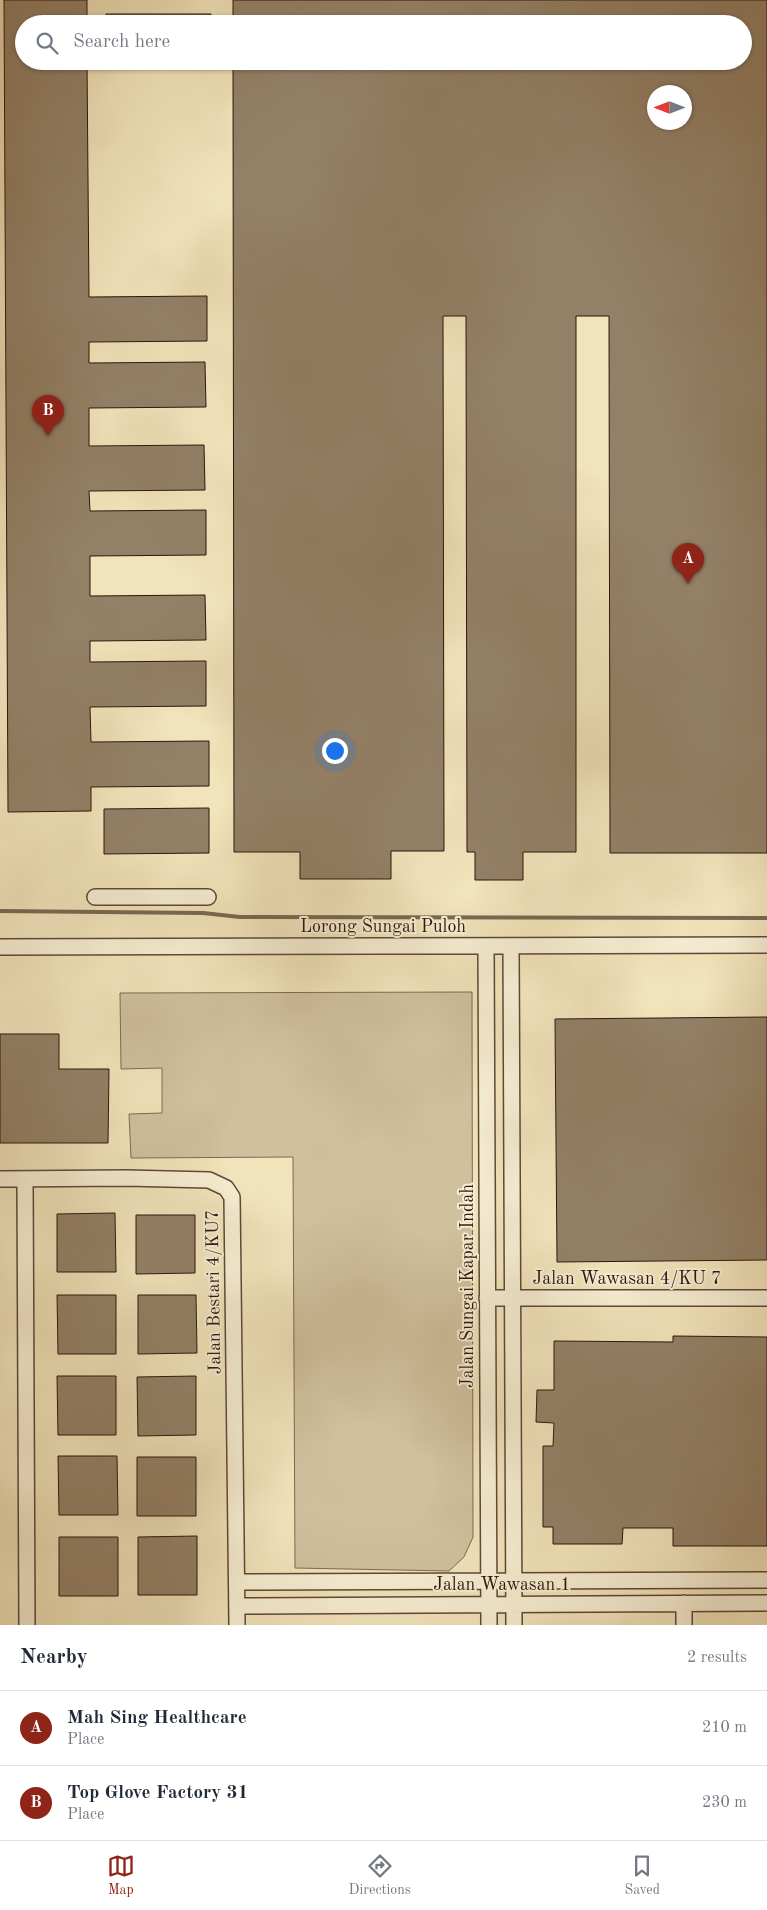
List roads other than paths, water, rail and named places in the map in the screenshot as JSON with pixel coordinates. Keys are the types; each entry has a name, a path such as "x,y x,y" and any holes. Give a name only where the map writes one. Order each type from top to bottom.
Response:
{"street":[{"path":"95,897 208,897"},
{"name":"Lorong Sungai Puloh","path":"0,947 767,945"},
{"name":"Jalan Sungai Kapar Indah","path":"486,946 489,1625"},
{"path":"511,946 514,1625"},
{"path":"26,1178 27,1625"},
{"name":"Jalan Bestari 4/KU7","path":"0,1179 208,1180 226,1188 232,1197 237,1625"},
{"name":"Jalan Wawasan 4/KU 7","path":"487,1298 767,1298"},
{"name":"Jalan Wawasan 1","path":"237,1582 767,1580"},
{"name":"Jalan Wawasan 1","path":"237,1606 767,1602"},
{"path":"684,1603 684,1625"}],"waterway":[{"path":"0,911 203,913 240,917 767,918"}],"place":[{"name":"Top Glove Factory 31","path":"48,436"},
{"name":"Mah Sing Healthcare","path":"688,584"}]}
